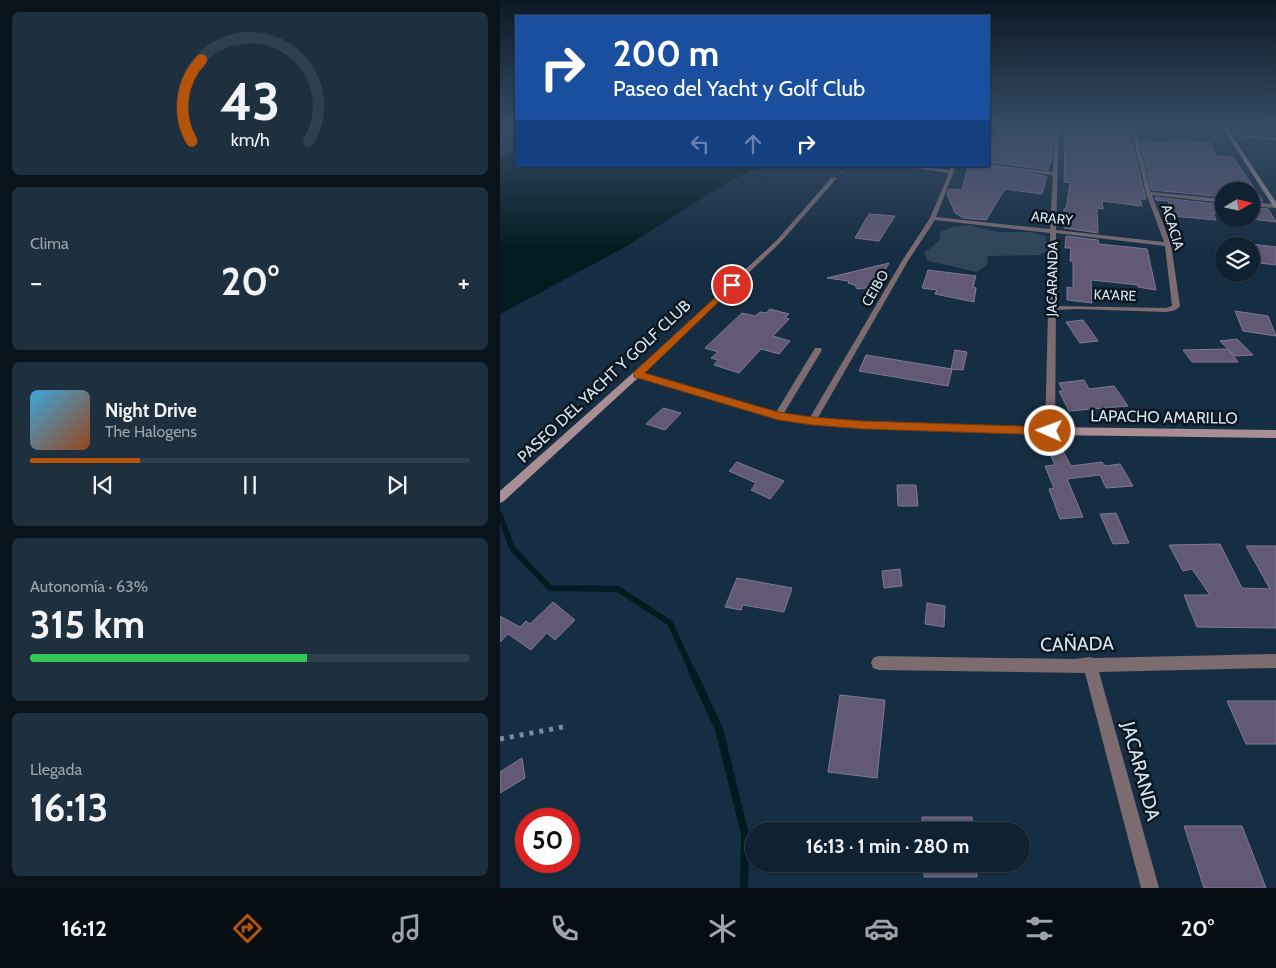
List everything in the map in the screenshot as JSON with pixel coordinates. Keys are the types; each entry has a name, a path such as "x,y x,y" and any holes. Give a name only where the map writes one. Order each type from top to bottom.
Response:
{"main road":[{"path":"1252,168 1276,206"},
{"name":"LAPACHO AMARILLO","path":"637,374 778,416 812,421 864,425 1050,431 1276,434"},
{"name":"PASEO DEL YACHT Y GOLF CLUB","path":"502,496 637,374"}],"street":[{"path":"1014,168 1055,174"},
{"name":"JACARANDA","path":"1050,431 1052,231 1055,168"},
{"name":"ACACIA","path":"1143,168 1149,193 1168,244 1176,306"},
{"name":"CEIBO","path":"812,421 905,261 933,218 952,169"},
{"name":"PASEO DEL YACHT Y GOLF CLUB","path":"637,374 778,242 834,178"},
{"path":"1149,193 1215,200"},
{"path":"1260,205 1276,206"},
{"name":"ARARY","path":"933,218 1168,244"},
{"name":"KA'ARE","path":"1052,308 1166,310 1173,309 1176,306"},
{"name":"CAÑADA","path":"878,663 1075,666 1090,664 1276,661"},
{"name":"JACARANDA","path":"1090,664 1150,888"}],"lane":[{"path":"778,416 818,350"}],"path":[{"path":"500,740 568,726"}],"shaded area":[{"path":"500,168 754,168 720,187 627,246 500,314"},
{"path":"969,225 998,232 1030,232 1046,236 1050,249 1040,255 987,256 988,264 977,272 928,261 924,253 940,240 940,232 953,227"}],"building":[{"path":"967,168 1001,168 1047,176 1042,194 1005,189 986,220 963,218 955,213 947,194 949,189 962,190"},
{"path":"1064,168 1138,168 1146,199 1140,199 1142,206 1102,201 1103,209 1097,208 1098,233 1064,228 1064,209 1066,209 1070,183 1064,182"},
{"path":"1147,168 1241,168 1250,182 1215,182 1214,196 1152,190"},
{"path":"1155,197 1215,204 1215,213 1213,213 1215,220 1173,216 1168,201 1156,200"},
{"path":"1260,209 1268,209 1276,222 1260,220"},
{"path":"869,214 895,216 879,241 855,238"},
{"path":"1066,236 1098,240 1099,244 1147,249 1156,290 1138,287 1138,285 1091,280 1092,303 1067,300 1067,287 1073,288 1073,261 1070,261 1071,248 1065,248"},
{"path":"1260,245 1276,247 1276,265 1260,263"},
{"path":"889,263 876,286 868,285 866,288 857,289 855,285 848,283 849,281 827,278"},
{"path":"928,270 976,276 973,287 976,288 974,302 935,294 937,290 922,288"},
{"path":"770,309 789,314 785,318 789,319 773,336 790,341 779,354 761,349 739,373 714,365 718,360 711,358 718,352 705,348 742,313 755,316 760,312 766,313"},
{"path":"1235,311 1268,316 1276,336 1243,331"},
{"path":"1083,320 1098,341 1080,343 1066,322"},
{"path":"1237,339 1253,355 1235,356 1220,341"},
{"path":"1228,349 1238,362 1192,362 1183,350"},
{"path":"955,350 967,352 963,370 951,369"},
{"path":"866,355 952,369 948,386 859,371"},
{"path":"1084,380 1089,389 1114,386 1128,406 1069,411 1059,391 1063,391 1059,383"},
{"path":"663,408 681,413 665,430 646,424"},
{"path":"1058,442 1071,466 1102,462 1105,466 1120,464 1133,486 1106,488 1100,475 1067,479 1083,517 1060,519 1049,489 1054,488 1045,466 1055,465 1045,443"},
{"path":"737,462 784,481 770,499 751,490 756,483 729,471"},
{"path":"897,485 916,485 918,506 898,506"},
{"path":"1116,513 1129,543 1113,544 1100,514"},
{"path":"1220,544 1242,588 1270,589 1246,546 1276,546 1276,628 1197,627 1184,595 1210,595 1192,569 1183,571 1169,545"},
{"path":"900,569 902,586 884,588 882,571"},
{"path":"737,578 792,588 784,612 743,605 741,610 725,607"},
{"path":"553,602 575,620 555,640 547,633 531,650 508,634 500,642 500,616 520,627 526,621 530,624"},
{"path":"927,603 945,606 944,627 925,624"},
{"path":"840,695 885,700 877,778 828,772"},
{"path":"1227,701 1276,701 1276,744 1246,744"},
{"path":"522,758 525,778 500,793 500,772"},
{"path":"922,817 972,817 972,822 922,822"},
{"path":"1184,826 1242,826 1266,888 1204,888"},
{"path":"924,872 977,872 977,877 924,877"}],"waterway":[{"path":"500,515 512,548 550,588 618,589 670,623 693,673"},
{"path":"692,671 719,729 745,834 744,888"}],"route":[{"path":"732,285 637,374 778,416 812,421 864,425 1050,431"}]}
